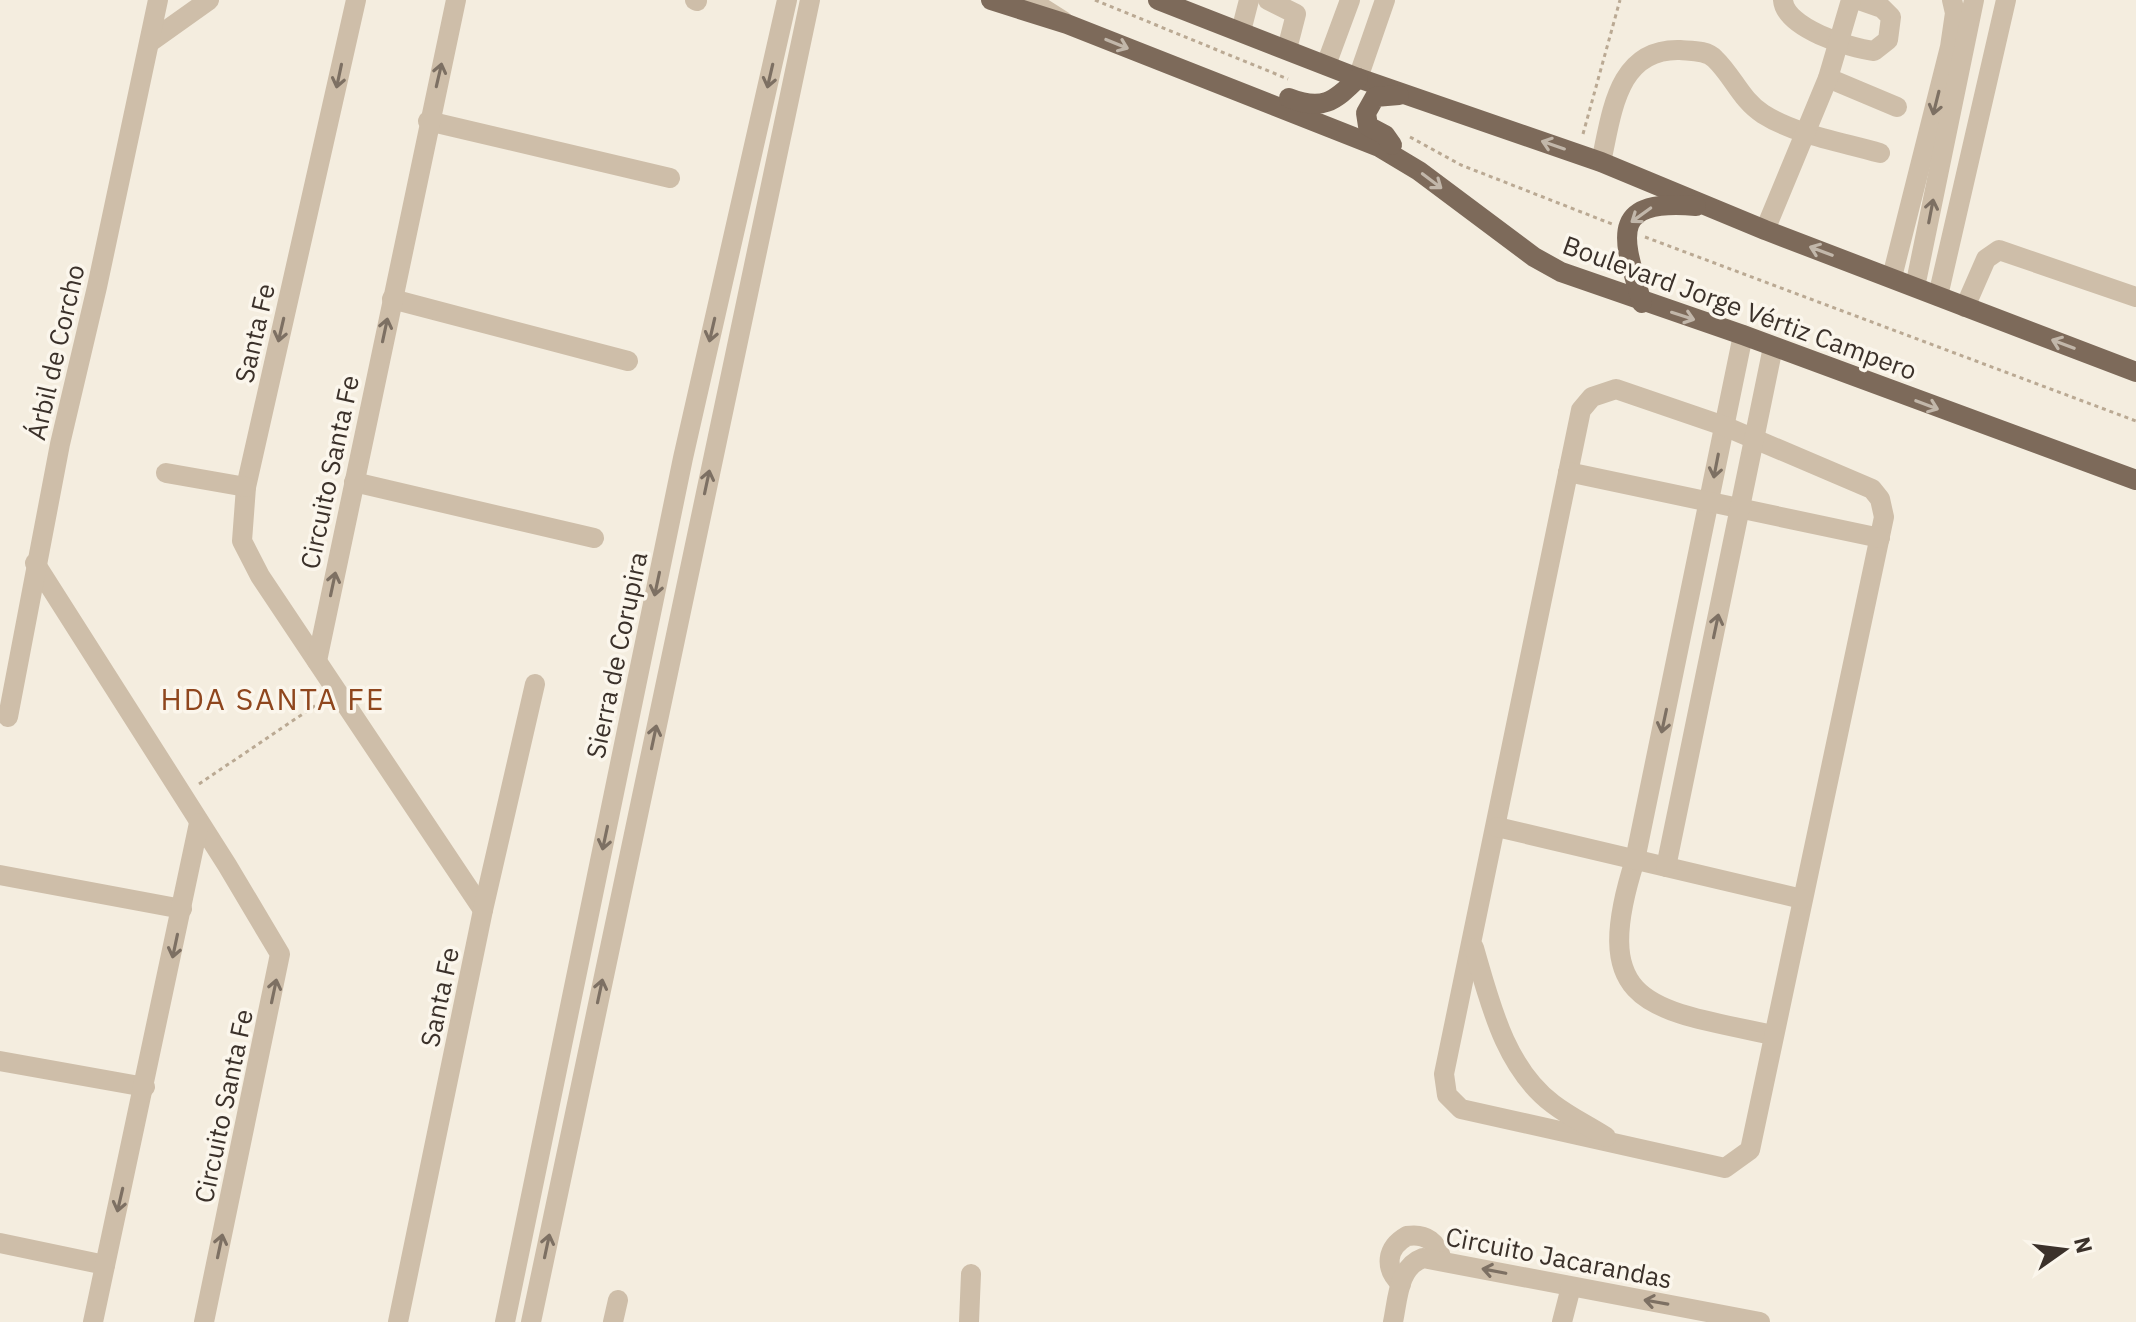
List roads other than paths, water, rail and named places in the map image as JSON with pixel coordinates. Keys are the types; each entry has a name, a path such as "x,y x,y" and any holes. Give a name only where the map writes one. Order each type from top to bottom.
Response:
{"main road":[{"name":"Boulevard Jorge Vértiz Campero","path":"991,0 1067,24 1395,156 1534,257 1561,272 1642,303 1743,335 2136,480"},
{"path":"1158,0 1358,78 1578,153 1765,230 2136,372"},
{"path":"1221,85 1249,82 1314,105 1335,98 1358,78"},
{"path":"1395,156 1389,138 1368,126 1366,113 1375,97 1407,94"},
{"path":"1642,303 1625,245 1626,230 1633,218 1657,205 1716,208"},
{"path":"2076,460 2136,468"}],"street":[{"name":"Árbil de Corcho","path":"8,717 35,563 158,0"},
{"path":"150,42 209,0"},
{"name":"Santa Fe","path":"317,661 260,576 242,541 246,487 356,0"},
{"name":"Circuito Santa Fe","path":"317,661 428,121 456,0"},
{"name":"Sierra de Corupira","path":"505,1322 683,458 787,0"},
{"name":"Sierra de Corupira","path":"531,1322 810,0"},
{"path":"1030,0 1067,24"},
{"path":"1241,31 1249,0"},
{"path":"1268,0 1296,14 1287,49"},
{"path":"1326,65 1350,0"},
{"path":"1358,78 1385,0"},
{"path":"1783,0 1790,19 1839,41 1874,51 1888,40 1891,17 1882,8 1859,0"},
{"path":"1765,230 1828,78 1851,0"},
{"path":"1892,277 1950,47 1955,13 1952,0 1973,6 2001,23"},
{"path":"1938,296 2006,0"},
{"path":"1915,287 1973,6"},
{"path":"1601,162 1617,94 1628,71 1645,56 1667,50 1698,51 1714,57 1733,86 1759,111 1808,131 1880,153"},
{"path":"1828,78 1897,107"},
{"path":"428,121 670,178"},
{"path":"1965,307 1986,259 1999,250 2136,297"},
{"path":"392,299 628,361"},
{"path":"1743,335 1635,860 1618,923 1617,955 1630,985 1660,1007 1691,1018 1773,1035"},
{"path":"1666,867 1773,347"},
{"path":"1616,389 1724,426 1872,489 1880,499 1884,517 1750,1150 1739,1161 1725,1168 1461,1109 1447,1095 1444,1074 1581,410 1592,397 1616,389"},
{"path":"1568,472 1880,538"},
{"path":"166,473 246,487"},
{"path":"354,482 594,538"},
{"name":"Circuito Santa Fe","path":"35,563 280,954 204,1322"},
{"path":"317,661 483,910"},
{"name":"Santa Fe","path":"398,1322 483,910 535,684"},
{"path":"93,1322 199,823"},
{"path":"1497,827 1802,899"},
{"path":"191,870 227,865"},
{"path":"0,875 182,909"},
{"path":"1473,944 1490,1008 1525,1074 1552,1103 1620,1145"},
{"path":"0,1061 145,1087"},
{"path":"0,1243 105,1265"},
{"name":"Circuito Jacarandas","path":"1393,1322 1403,1275 1414,1261 1423,1258 1726,1319 1760,1322"},
{"path":"969,1322 971,1274"},
{"path":"1562,1322 1571,1287"},
{"path":"613,1322 618,1300"}],"district":[{"name":"HDA SANTA FE","path":"273,698"}]}
